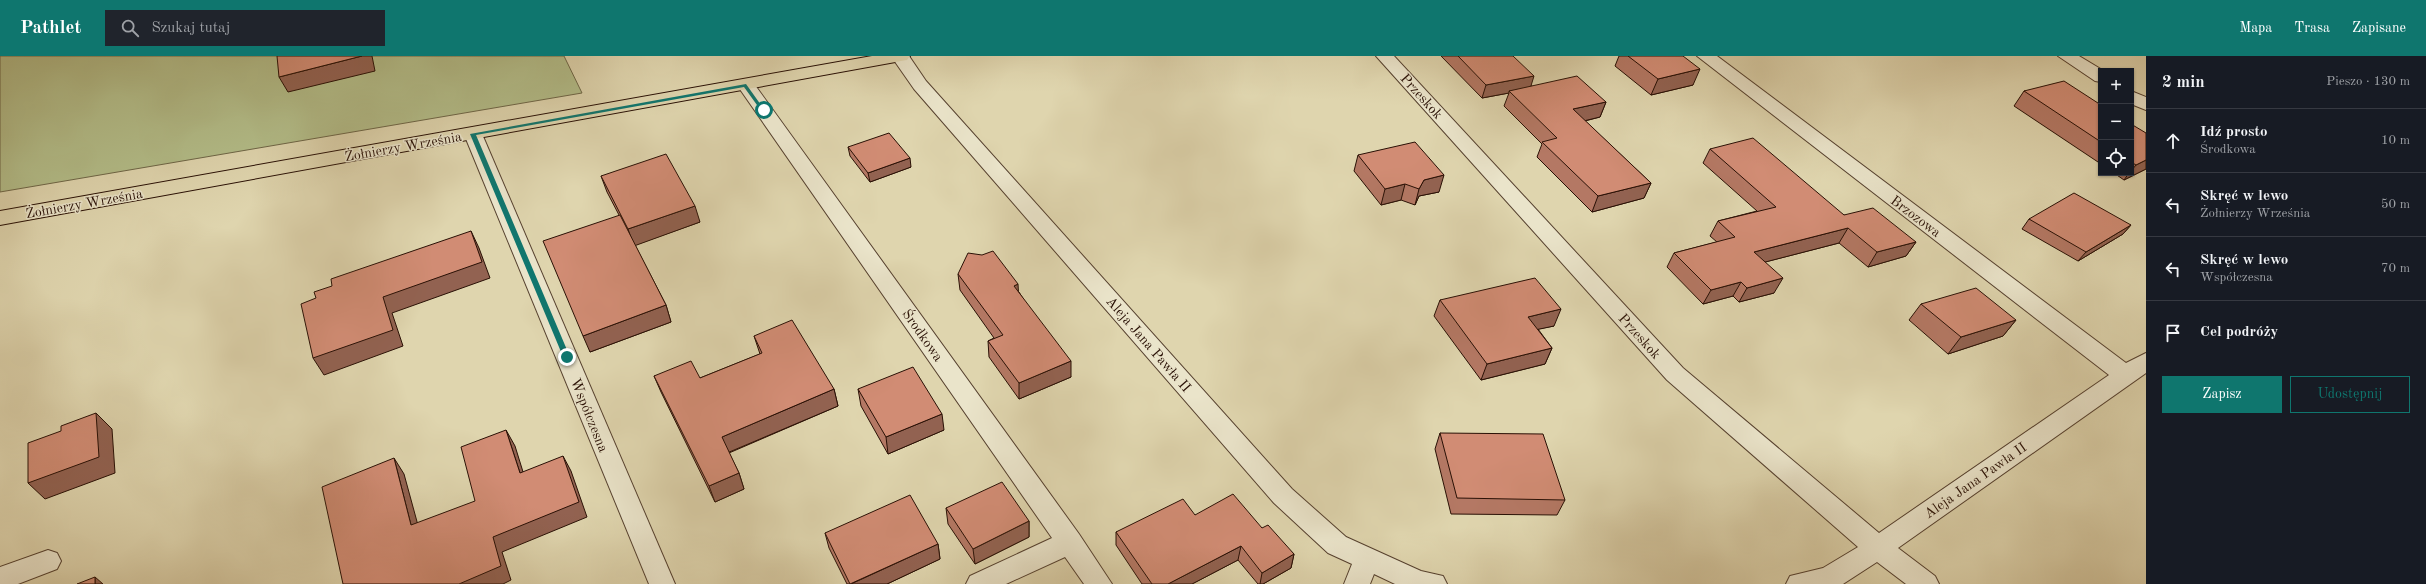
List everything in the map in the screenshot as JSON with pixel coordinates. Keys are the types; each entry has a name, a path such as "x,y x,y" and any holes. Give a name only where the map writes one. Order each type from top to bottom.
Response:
{"main road":[{"name":"Żołnierzy Września","path":"0,218 901,56"}],"street":[{"name":"Aleja Jana Pawła II","path":"901,56 920,85 1283,496 1337,545 1418,582 1434,584"},
{"name":"Przeskok","path":"1385,56 1675,374 1878,548 1926,584"},
{"name":"Brzozowa","path":"1706,56 2126,375"},
{"path":"2066,56 2098,75"},
{"name":"Środkowa","path":"746,85 1100,584"},
{"path":"2134,98 2146,105"},
{"name":"Współczesna","path":"473,134 602,446 662,584"},
{"name":"Aleja Jana Pawła II","path":"1799,584 1828,579 1878,548 2146,361"},
{"path":"979,584 1070,542"},
{"path":"1357,584 1368,559"},
{"path":"0,578 48,561"}],"green space":[{"path":"0,56 564,56 582,93 0,192"}],"building":[{"path":"277,56 362,56 279,77"},
{"path":"1458,56 1513,56 1534,76 1486,85"},
{"path":"1628,56 1683,56 1700,69 1658,79"},
{"path":"1577,76 1606,102 1573,109 1651,183 1598,196 1542,142 1557,138 1509,91"},
{"path":"2064,81 2098,103 2098,140 2024,91"},
{"path":"2134,126 2146,133 2146,160 2136,165 2134,164"},
{"path":"889,133 910,158 868,173 848,147"},
{"path":"1753,138 1844,215 1873,208 1916,242 1877,252 1848,228 1754,252 1783,278 1747,288 1741,282 1711,290 1674,253 1735,237 1718,221 1776,207 1710,149"},
{"path":"1415,142 1444,175 1424,180 1419,189 1405,184 1385,189 1358,155"},
{"path":"666,154 695,206 628,229 601,176"},
{"path":"2074,193 2131,225 2086,252 2029,219"},
{"path":"620,215 666,305 583,336 543,241"},
{"path":"471,231 482,262 383,297 393,330 313,358 301,304 316,298 314,292 332,286 331,279"},
{"path":"993,251 1018,284 1014,286 1071,361 1019,383 988,341 1003,335 958,274 968,253 982,255"},
{"path":"1535,278 1561,309 1528,317 1552,348 1487,364 1440,300"},
{"path":"1976,288 2016,320 1961,337 1921,304"},
{"path":"792,320 834,389 722,437 739,473 709,486 654,376 691,361 700,378 762,353 754,336"},
{"path":"913,367 942,414 886,437 858,389"},
{"path":"96,413 99,457 28,483 28,443 61,431 61,426"},
{"path":"506,430 520,473 563,456 579,502 493,537 501,566 459,584 343,584 322,487 394,458 411,525 475,501 461,447"},
{"path":"1440,433 1543,434 1565,500 1457,498"},
{"path":"1002,482 1029,521 973,549 946,508"},
{"path":"1233,494 1262,528 1268,525 1294,554 1262,573 1241,546 1168,584 1152,584 1116,532 1183,499 1195,515"},
{"path":"910,495 938,544 850,584 825,533"},
{"path":"95,577 95,584 77,584"}],"route":[{"path":"567,357 473,134 746,85 764,110"}]}
